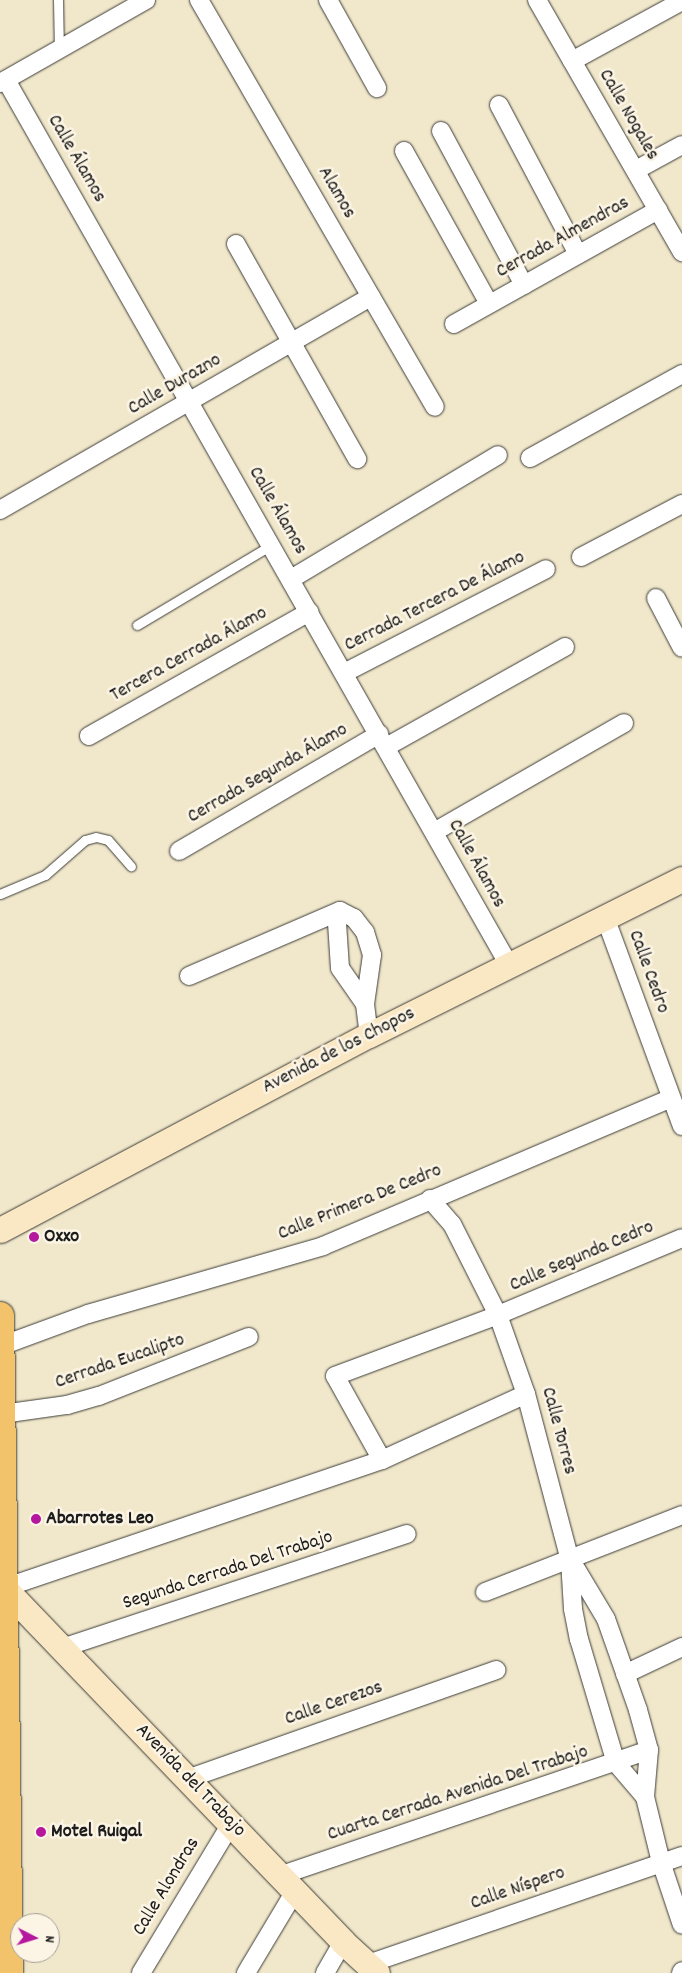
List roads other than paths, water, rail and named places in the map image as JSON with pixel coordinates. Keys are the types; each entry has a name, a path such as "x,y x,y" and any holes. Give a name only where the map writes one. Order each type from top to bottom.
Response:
{"highway":[{"path":"0,1316 9,1973"}],"street":[{"path":"3,81 146,0"},
{"name":"Alamos","path":"200,0 435,407"},
{"path":"328,0 377,88"},
{"name":"Calle Nogales","path":"537,0 682,252"},
{"path":"572,61 682,1"},
{"name":"Calle Álamos","path":"3,81 190,401 509,965"},
{"path":"499,105 578,254"},
{"path":"441,131 524,285"},
{"path":"636,170 682,145"},
{"path":"404,151 489,304"},
{"name":"Cerrada Almendras","path":"454,324 658,210"},
{"path":"236,244 357,459"},
{"name":"Calle Durazno","path":"0,510 371,297"},
{"path":"530,458 682,374"},
{"path":"291,579 498,455"},
{"path":"581,556 682,504"},
{"name":"Cerrada Tercera De Álamo","path":"344,673 546,569"},
{"path":"656,598 682,648"},
{"name":"Tercera Cerrada Álamo","path":"89,736 309,612"},
{"name":"Cerrada Segunda Álamo","path":"179,851 382,740 565,647"},
{"path":"434,832 624,723"},
{"name":"Avenida de los Chopos","path":"0,1230 369,1035 682,879"},
{"path":"340,911 340,968 365,1004"},
{"path":"189,976 340,911 354,918 365,932 372,955 365,1004 369,1035"},
{"name":"Calle Cedro","path":"605,917 682,1126"},
{"name":"Calle Primera De Cedro","path":"1,1346 88,1314 323,1246 671,1098"},
{"name":"Calle Torres","path":"430,1199 452,1224 498,1316 526,1394 570,1560 573,1609 579,1639 616,1763 645,1797"},
{"name":"Calle Segunda Cedro","path":"498,1316 682,1238"},
{"path":"382,1460 335,1376 498,1316"},
{"name":"Cerrada Eucalipto","path":"2,1414 67,1405 99,1396 249,1337"},
{"path":"4,1588 382,1460 526,1394"},
{"path":"485,1592 682,1515"},
{"name":"Segunda Cerrada Del Trabajo","path":"62,1648 407,1534"},
{"name":"Calle Torres","path":"570,1560 606,1619 649,1750 645,1797 661,1862 682,1925"},
{"name":"Avenida del Trabajo","path":"4,1588 342,1942 372,1969"},
{"path":"625,1674 682,1646"},
{"name":"Calle Cerezos","path":"187,1778 496,1670"},
{"name":"Cuarta Cerrada Avenida Del Trabajo","path":"287,1883 649,1750"},
{"name":"Calle Alondras","path":"141,1973 230,1824"},
{"name":"Calle Níspero","path":"372,1969 661,1862 682,1856"},
{"path":"246,1973 287,1883"},
{"path":"325,1973 342,1942"}],"lane":[{"path":"58,0 58,50"},
{"path":"137,625 271,544"},
{"path":"0,894 45,875 85,840 96,837 108,840 131,866"}],"place":[{"name":"Oxxo","path":"34,1237"},
{"name":"Abarrotes Leo","path":"36,1519"},
{"name":"Motel Ruigal","path":"41,1832"}]}
